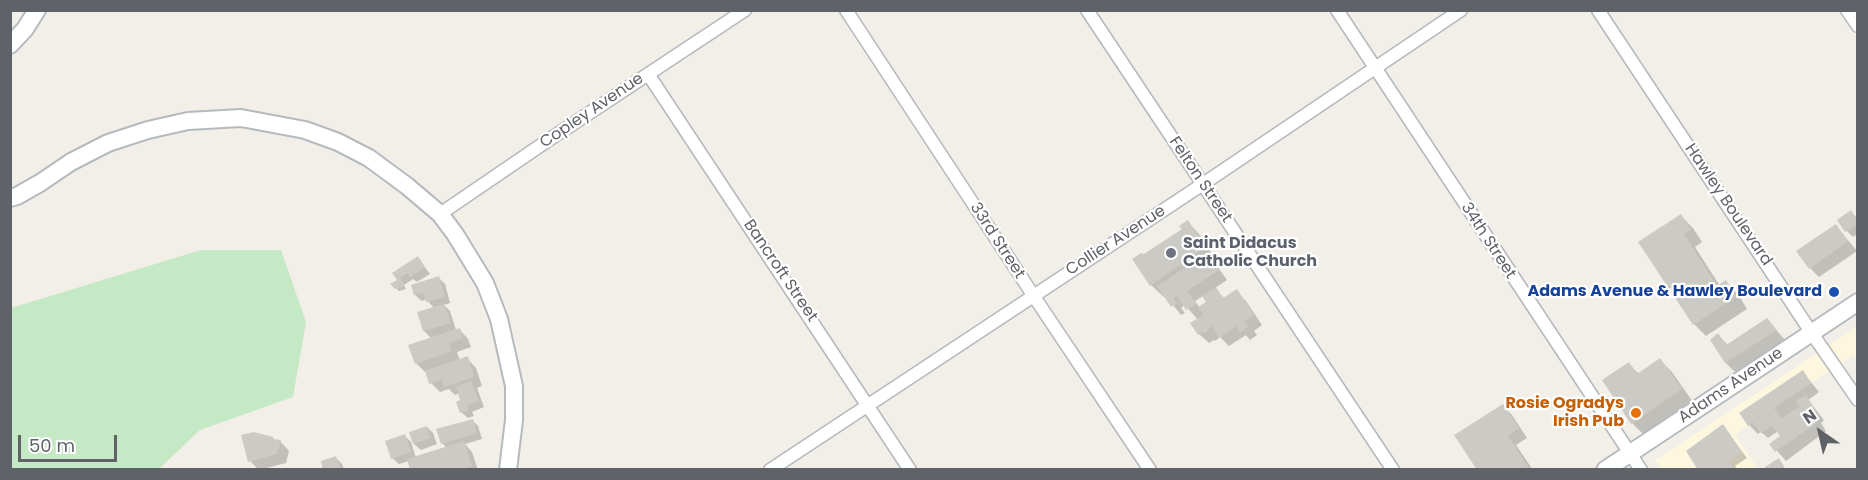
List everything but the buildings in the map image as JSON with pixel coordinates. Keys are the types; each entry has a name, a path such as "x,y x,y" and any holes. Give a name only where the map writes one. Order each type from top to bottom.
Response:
{"street":[{"path":"10,45 25,29 37,10"},
{"name":"Copley Avenue","path":"440,214 745,10"},
{"name":"33rd Street","path":"846,10 1150,470"},
{"name":"Felton Street","path":"1087,10 1393,470"},
{"name":"34th Street","path":"1336,10 1641,470"},
{"name":"Collier Avenue","path":"770,470 1203,184 1461,10"},
{"name":"Hawley Boulevard","path":"1598,10 1857,400"},
{"path":"1847,10 1857,26"},
{"name":"Bancroft Street","path":"648,74 910,470"},
{"path":"10,198 108,143 148,130 188,121 241,118 305,130 338,142 369,158 440,214 485,283 499,319 514,386 514,420 508,470"},
{"name":"Adams Avenue","path":"1605,470 1857,302"}],"shaded area":[{"path":"1857,327 1857,361 1853,355 1735,435 1758,469 1661,469 1655,460"}],"green space":[{"path":"201,250 281,250 306,322 293,397 200,430 159,469 11,469 11,308"}],"place":[{"name":"Saint Didacus Catholic Church","path":"1171,253"},
{"name":"Adams Avenue & Hawley Boulevard","path":"1834,292"},
{"name":"Rosie Ogradys Irish Pub","path":"1636,413"}]}
